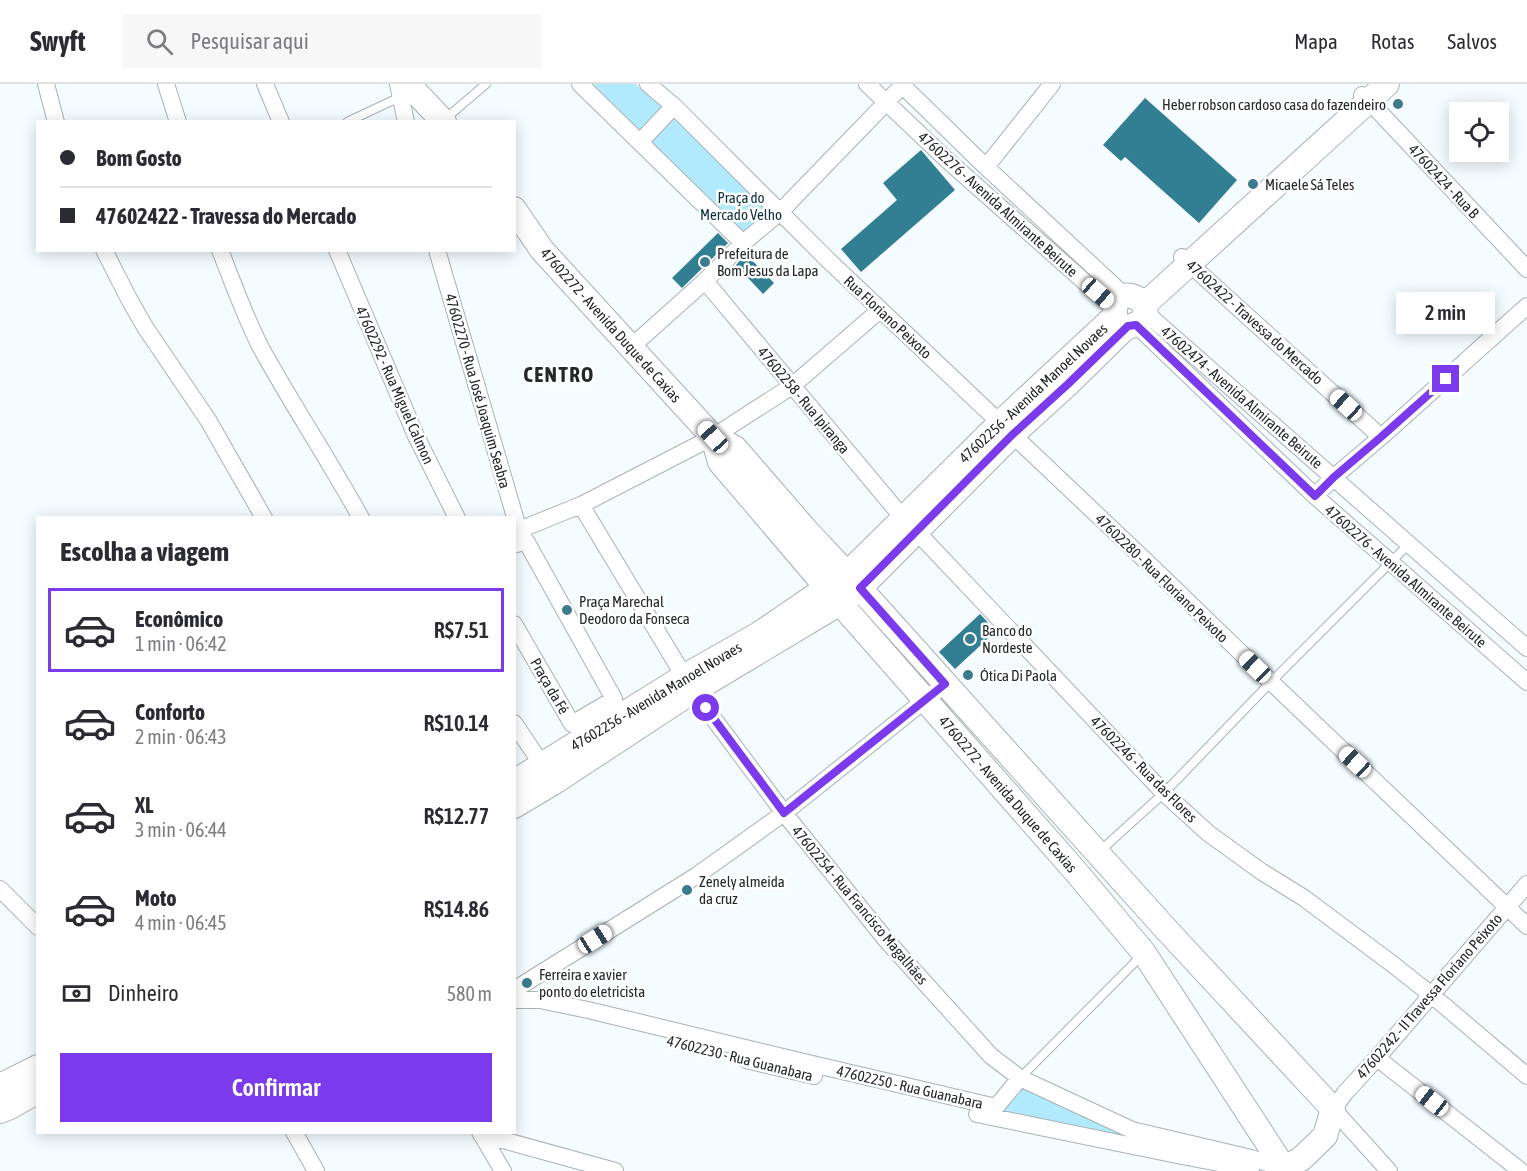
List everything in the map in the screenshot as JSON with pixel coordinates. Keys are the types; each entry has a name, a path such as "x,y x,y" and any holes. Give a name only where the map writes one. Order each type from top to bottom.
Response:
{"street":[{"path":"46,84 55,120"},
{"path":"166,84 177,120"},
{"path":"265,84 280,120"},
{"path":"580,84 742,243"},
{"name":"Rua Floriano Peixoto","path":"648,84 674,106 880,310 1006,429"},
{"name":"47602276 - Avenida Almirante Beirute","path":"867,84 946,159 1130,310 1315,496 1527,682"},
{"path":"986,167 1052,84"},
{"name":"47602256 - Avenida Manoel Novaes","path":"516,804 548,773 844,588 1130,310 1367,93 1387,84"},
{"path":"631,347 705,281 742,243 780,212 903,85 1130,310"},
{"path":"402,88 443,120"},
{"path":"402,88 406,120"},
{"name":"47602424 - Rua B","path":"1367,93 1527,269"},
{"path":"640,142 674,106"},
{"name":"47602272 - Avenida Duque de Caxias","path":"516,212 542,250 713,437 735,448 805,530 844,588 926,699 1144,953 1285,1170"},
{"path":"105,252 145,327 208,420 263,516"},
{"path":"221,252 260,345 361,516"},
{"name":"47602292 - Rua Miguel Calmon","path":"338,252 416,436 456,516"},
{"name":"47602270 - Rua José Joaquim Seabra","path":"439,252 511,516"},
{"name":"47602422 - Travessa do Mercado","path":"1185,259 1381,437"},
{"name":"47602258 - Rua Ipiranga","path":"705,281 910,525"},
{"path":"1315,496 1527,306"},
{"path":"516,536 713,437 792,386 880,310"},
{"name":"47602474 - Avenida Almirante Beirute","path":"1130,310 1334,477 1527,648"},
{"name":"47602280 - Rua Floriano Peixoto","path":"1006,429 1527,926"},
{"name":"47602254 - Rua Francisco Magalhães","path":"581,505 689,683 784,813 887,941 991,1056 1020,1078"},
{"name":"47602246 - Rua das Flores","path":"910,525 1164,793 1208,833 1262,873 1304,898 1433,996 1527,1076"},
{"name":"Praça da Fé","path":"516,536 526,541 614,699 572,724 516,627"},
{"name":"47602272 - Avenida Duque de Caxias","path":"844,588 945,684 1332,1109"},
{"path":"516,989 696,876 784,813 945,684"},
{"path":"516,726 548,773"},
{"name":"47602256 - Avenida Manoel Novaes","path":"516,781 548,773"},
{"name":"47602242 - II Travessa Floriano Peixoto","path":"1332,1109 1509,909 1527,884"},
{"path":"0,889 36,925"},
{"path":"1509,909 1527,891"},
{"path":"1144,953 1164,927"},
{"name":"47602250 - Rua Guanabara","path":"516,1000 540,1000 588,1010 796,1060 994,1112 1020,1078"},
{"name":"47602230 - Rua Guanabara","path":"516,1006 581,1018 782,1069 994,1112 1181,1164 1285,1170"},
{"path":"1378,1059 1521,1171"},
{"path":"0,1086 36,1068"},
{"path":"1020,1078 1132,1130 1251,1158 1285,1170 1301,1159 1325,1136 1332,1109"},
{"path":"0,1111 36,1092"},
{"path":"1332,1109 1389,1171"},
{"path":"295,1134 316,1171"},
{"path":"482,1134 503,1171"},
{"path":"485,1134 615,1171"}],"lane":[{"path":"445,120 486,84"},
{"path":"350,120 402,88"},
{"path":"1097,853 1164,793 1409,544"},
{"path":"1020,1078 1144,953"}],"green space":[{"name":"Praça do Mercado Velho","path":"593,84 636,84 770,205 743,234"},
{"path":"1022,1087 1121,1132 1116,1136 1003,1113"}],"building":[{"path":"1145,98 1237,180 1199,223 1125,157 1121,161 1103,145"},
{"path":"921,150 955,190 861,272 841,249 897,200 883,183"},
{"path":"718,233 728,243 682,288 672,278"},
{"path":"746,254 774,283 763,294 736,265"},
{"name":"Banco do Nordeste","path":"980,614 996,631 955,669 939,652"}],"place":[{"name":"Heber robson cardoso casa do fazendeiro","path":"1398,104"},
{"name":"Micaele Sá Teles","path":"1253,184"},
{"name":"Prefeitura de Bom Jesus da Lapa","path":"705,262"},
{"name":"Praça Marechal Deodoro da Fonseca","path":"567,610"},
{"name":"Banco do Nordeste","path":"970,639"},
{"name":"Ótica Di Paola","path":"968,675"},
{"name":"Zenely almeida da cruz","path":"687,890"},
{"name":"Ferreira e xavier ponto do eletricista","path":"527,983"}],"district":[{"name":"CENTRO","path":"559,374"}],"route":[{"path":"706,708 784,813 945,684 860,588 1012,435 1128,326 1136,325 1315,496 1446,379"}]}
